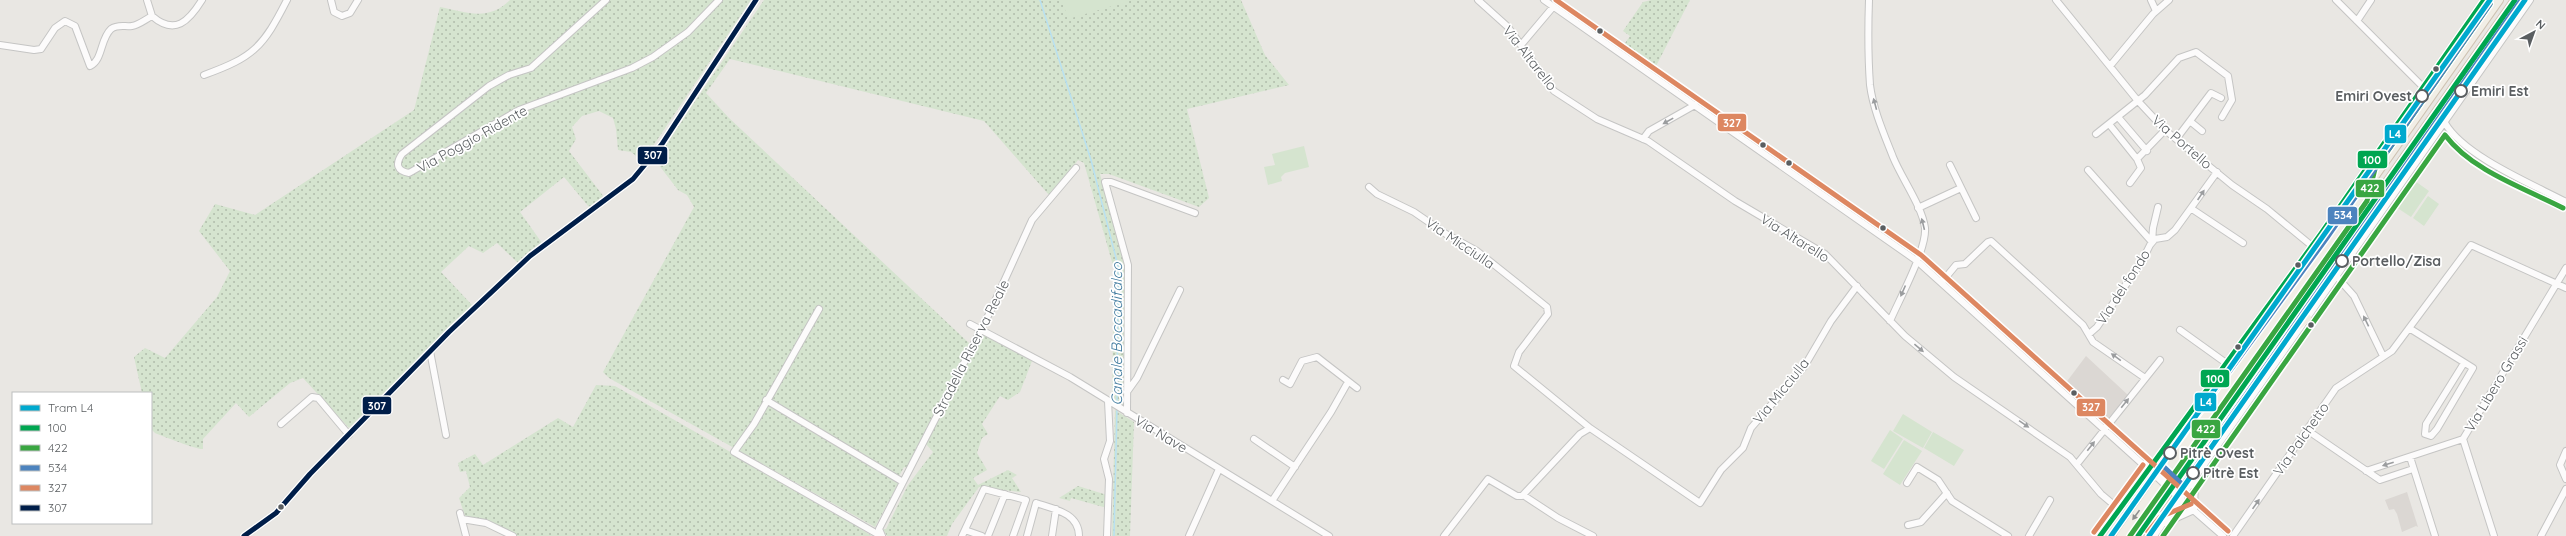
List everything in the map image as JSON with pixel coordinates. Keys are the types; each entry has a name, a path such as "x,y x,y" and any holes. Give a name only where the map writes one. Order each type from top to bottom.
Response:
{"main road":[{"path":"2121,536 2361,198 2499,0"},
{"path":"2138,536 2274,345 2515,0"},
{"path":"2361,198 2368,166"},
{"path":"2274,345 2307,318"}],"street":[{"path":"147,0 152,16 164,24 180,24 190,18 202,0"},
{"path":"204,75 237,63 255,50 272,30 287,0"},
{"path":"331,0 334,12 342,16 350,13 358,0"},
{"name":"Via Poggio Ridente","path":"606,0 531,68 509,75 489,86 402,154 397,160 398,167 402,172 409,173 519,110 632,68 688,32 718,0"},
{"path":"244,536 276,513 430,351 530,256 592,212 638,174 662,144 756,0"},
{"name":"Via Altarello","path":"1478,0 1508,27 1554,91 1597,119 1643,139 1735,201 1825,254 1890,322 1954,377 2047,440 2077,464 2101,494 2120,510"},
{"path":"1544,0 1917,261 2105,428 2149,470 2159,476 2177,492 2181,499 2223,536"},
{"path":"1869,0 1870,86 1882,129 1918,208 1925,230 1917,261 1890,322"},
{"name":"Via Portello","path":"2056,0 2138,101 2165,130 2179,137 2217,172 2312,246"},
{"path":"2152,0 2156,11"},
{"path":"2110,66 2156,11 2169,0"},
{"path":"2336,0 2424,87"},
{"path":"2357,21 2371,0"},
{"path":"2100,536 2312,246 2484,0"},
{"path":"2154,536 2186,493 2530,0"},
{"path":"1521,45 1553,7"},
{"path":"0,45 34,50 41,49 54,28 65,21 75,26 90,66 97,60 100,50 112,29 119,25 138,24 152,16"},
{"path":"2096,134 2138,101 2179,58 2196,52 2228,76 2232,100 2222,117"},
{"path":"2179,137 2211,93 2221,98"},
{"path":"1643,139 1649,131 1695,105"},
{"path":"2118,117 2147,151"},
{"path":"2191,122 2202,131"},
{"path":"2445,123 2452,134 2473,152 2566,202"},
{"path":"2110,124 2137,159 2142,168 2130,183"},
{"path":"2137,159 2147,151 2165,130"},
{"path":"1950,165 1976,218"},
{"name":"Stradella Riserva Reale","path":"882,536 879,529 980,330 1012,259 1032,220 1076,168"},
{"path":"2088,170 2154,241"},
{"path":"2154,241 2167,237 2176,230 2217,172"},
{"path":"1124,412 1127,392 1128,265 1105,182 1111,182 1195,213"},
{"name":"Via Micciulla","path":"1369,187 1377,194 1414,212 1446,234 1477,251 1547,307 1548,314 1519,352 1514,366 1590,428 1700,503 1721,470 1743,448 1748,440 1748,434 1760,416 1804,367 1831,321 1857,286"},
{"path":"1918,208 1961,188"},
{"path":"2154,241 2153,228 2158,207"},
{"path":"2192,209 2243,243"},
{"path":"1942,282 1956,265 1965,264 1990,241 2083,325 2093,342 2145,378"},
{"name":"Via del fondo","path":"2089,334 2097,327 2154,241"},
{"name":"Via Palchetto","path":"2233,536 2336,388 2392,351 2472,245 2556,283"},
{"name":"Via Libero Grassi","path":"2494,536 2463,439 2566,268"},
{"path":"2337,277 2354,296 2383,356"},
{"path":"2556,283 2566,288"},
{"path":"1127,392 1137,378 1180,290"},
{"path":"819,309 766,400 754,424 734,452 882,536"},
{"name":"Via Nave","path":"970,324 1070,377 1124,412 1326,535"},
{"path":"2409,328 2473,368 2437,429 2431,436 2425,434 2426,424 2464,363"},
{"path":"2180,330 2226,363"},
{"path":"430,351 446,435"},
{"path":"1283,380 1290,384 1302,361 1313,356 1317,357 1357,388"},
{"path":"2077,464 2160,360"},
{"path":"1272,501 1348,382"},
{"path":"281,424 312,397 318,398 349,435"},
{"path":"766,400 903,482"},
{"path":"1107,536 1109,479 1104,459 1110,441 1110,402"},
{"path":"1444,536 1488,479 1517,496 1523,495 1580,434 1590,428"},
{"path":"2307,430 2380,480 2413,469"},
{"path":"1254,439 1295,467"},
{"path":"2366,471 2463,439"},
{"path":"2566,451 2560,465 2566,478"},
{"path":"2410,457 2435,536"},
{"path":"2157,458 2156,469 2159,476"},
{"path":"1906,483 1917,467 1938,480 1952,501 2008,536"},
{"path":"1189,536 1219,469"},
{"path":"2194,510 2195,479"},
{"path":"962,536 984,489 1026,500 1013,536"},
{"path":"2540,534 2566,489"},
{"path":"2177,492 2186,493"},
{"path":"988,536 1005,494"},
{"path":"1908,525 1921,522 1947,494"},
{"path":"1523,495 1558,518 1593,536"},
{"path":"2029,536 2050,500"},
{"path":"1027,536 1036,503 1067,513 1079,528 1079,536"},
{"path":"1052,536 1056,509"},
{"path":"2164,523 2194,510"},
{"path":"466,536 461,516 486,523 512,536"},
{"path":"965,530 982,536"}],"shaded area":[{"path":"2086,356 2128,395 2106,421 2065,384"},
{"path":"2407,492 2418,527 2416,526 2402,532 2397,514 2394,509 2389,510 2385,500"}],"green space":[{"path":"510,0 751,0 643,161 631,152 618,150 616,129 613,118 599,111 582,116 572,127 576,139 569,151 604,197 589,207 564,177 520,212 542,243 518,263 497,243 483,253 469,246 441,272 472,305 349,428 303,378 290,383 249,417 236,403 203,439 203,449 187,445 155,433 152,430 152,392 142,392 134,357 145,348 165,358 217,297 230,271 199,231 215,204 255,215 414,110 440,7 476,14 493,11 502,7"},
{"path":"764,0 1241,0 1265,55 1289,85 1187,109 1209,198 1199,207 1109,174 1100,174 1124,263 1124,408 1112,400 1114,269 1084,163 1078,160 1061,184 1049,195 984,121 730,59 706,93 729,118 970,344 907,468 904,467 897,480 899,482 875,527 609,378 603,372 694,207 687,195 678,190 655,160"},
{"path":"1062,0 1133,0 1068,19"},
{"path":"1651,0 1690,0 1655,68 1623,46 1630,36 1623,31 1643,2"},
{"path":"1304,146 1309,167 1285,173 1281,177 1282,181 1268,185 1264,167 1275,165 1272,154"},
{"path":"2415,181 2429,191 2411,217 2396,207"},
{"path":"2428,196 2439,204 2424,226 2413,218"},
{"path":"982,334 1032,361 1020,392 1008,400 1000,396 982,424 988,434 982,438 977,453 987,470 973,478 978,485 1008,470 1017,475 1012,478 1021,492 979,487 952,524 947,536 887,536 883,529 886,529 908,485 933,452 926,444"},
{"path":"596,385 615,386 825,506 872,536 515,536 498,525 465,516 459,498 470,487 466,471 460,472 458,463 475,454 483,465 558,418 573,427"},
{"path":"1115,410 1134,422 1130,536 1112,536"},
{"path":"1903,414 1932,432 1923,448 1893,431"},
{"path":"1890,430 1903,439 1884,469 1871,461"},
{"path":"1933,432 1964,450 1954,466 1924,448"},
{"path":"1904,440 1922,451 1900,485 1883,474"},
{"path":"1078,486 1107,495 1107,508 1071,498 1070,501 1059,498"}],"waterway":[{"name":"Canale Boccadifalco","path":"1040,0 1091,160 1118,266 1117,403"},
{"name":"Canale Boccadifalco","path":"1114,536 1117,408"}],"tram line":[{"name":"L4","path":"2111,536 2490,0"},
{"name":"L4","path":"2149,536 2525,0"}],"transit line":[{"name":"307","path":"244,536 276,513 310,474 449,332 530,256 633,179 662,144 756,0"},
{"name":"327","path":"1556,0 1921,255 2228,531"},
{"name":"100","path":"2100,536 2320,235 2484,0"},
{"name":"100","path":"2138,536 2515,0"},
{"name":"534","path":"2490,4 2326,239 2164,461 2163,466 2183,485 2521,0"},
{"name":"422","path":"2130,536 2367,201 2375,169 2490,4"},
{"name":"422","path":"2163,536 2445,135 2456,148 2484,169 2563,208"},
{"name":"327","path":"2094,532 2143,465"},
{"name":"327","path":"2148,532 2160,517 2191,504"}],"place":[{"name":"Emiri Est","path":"2461,91"},
{"name":"Emiri Ovest","path":"2422,96"},
{"name":"Portello/Zisa","path":"2342,261"},
{"name":"Pitrè Ovest","path":"2170,453"},
{"name":"Pitrè Est","path":"2193,473"}]}
